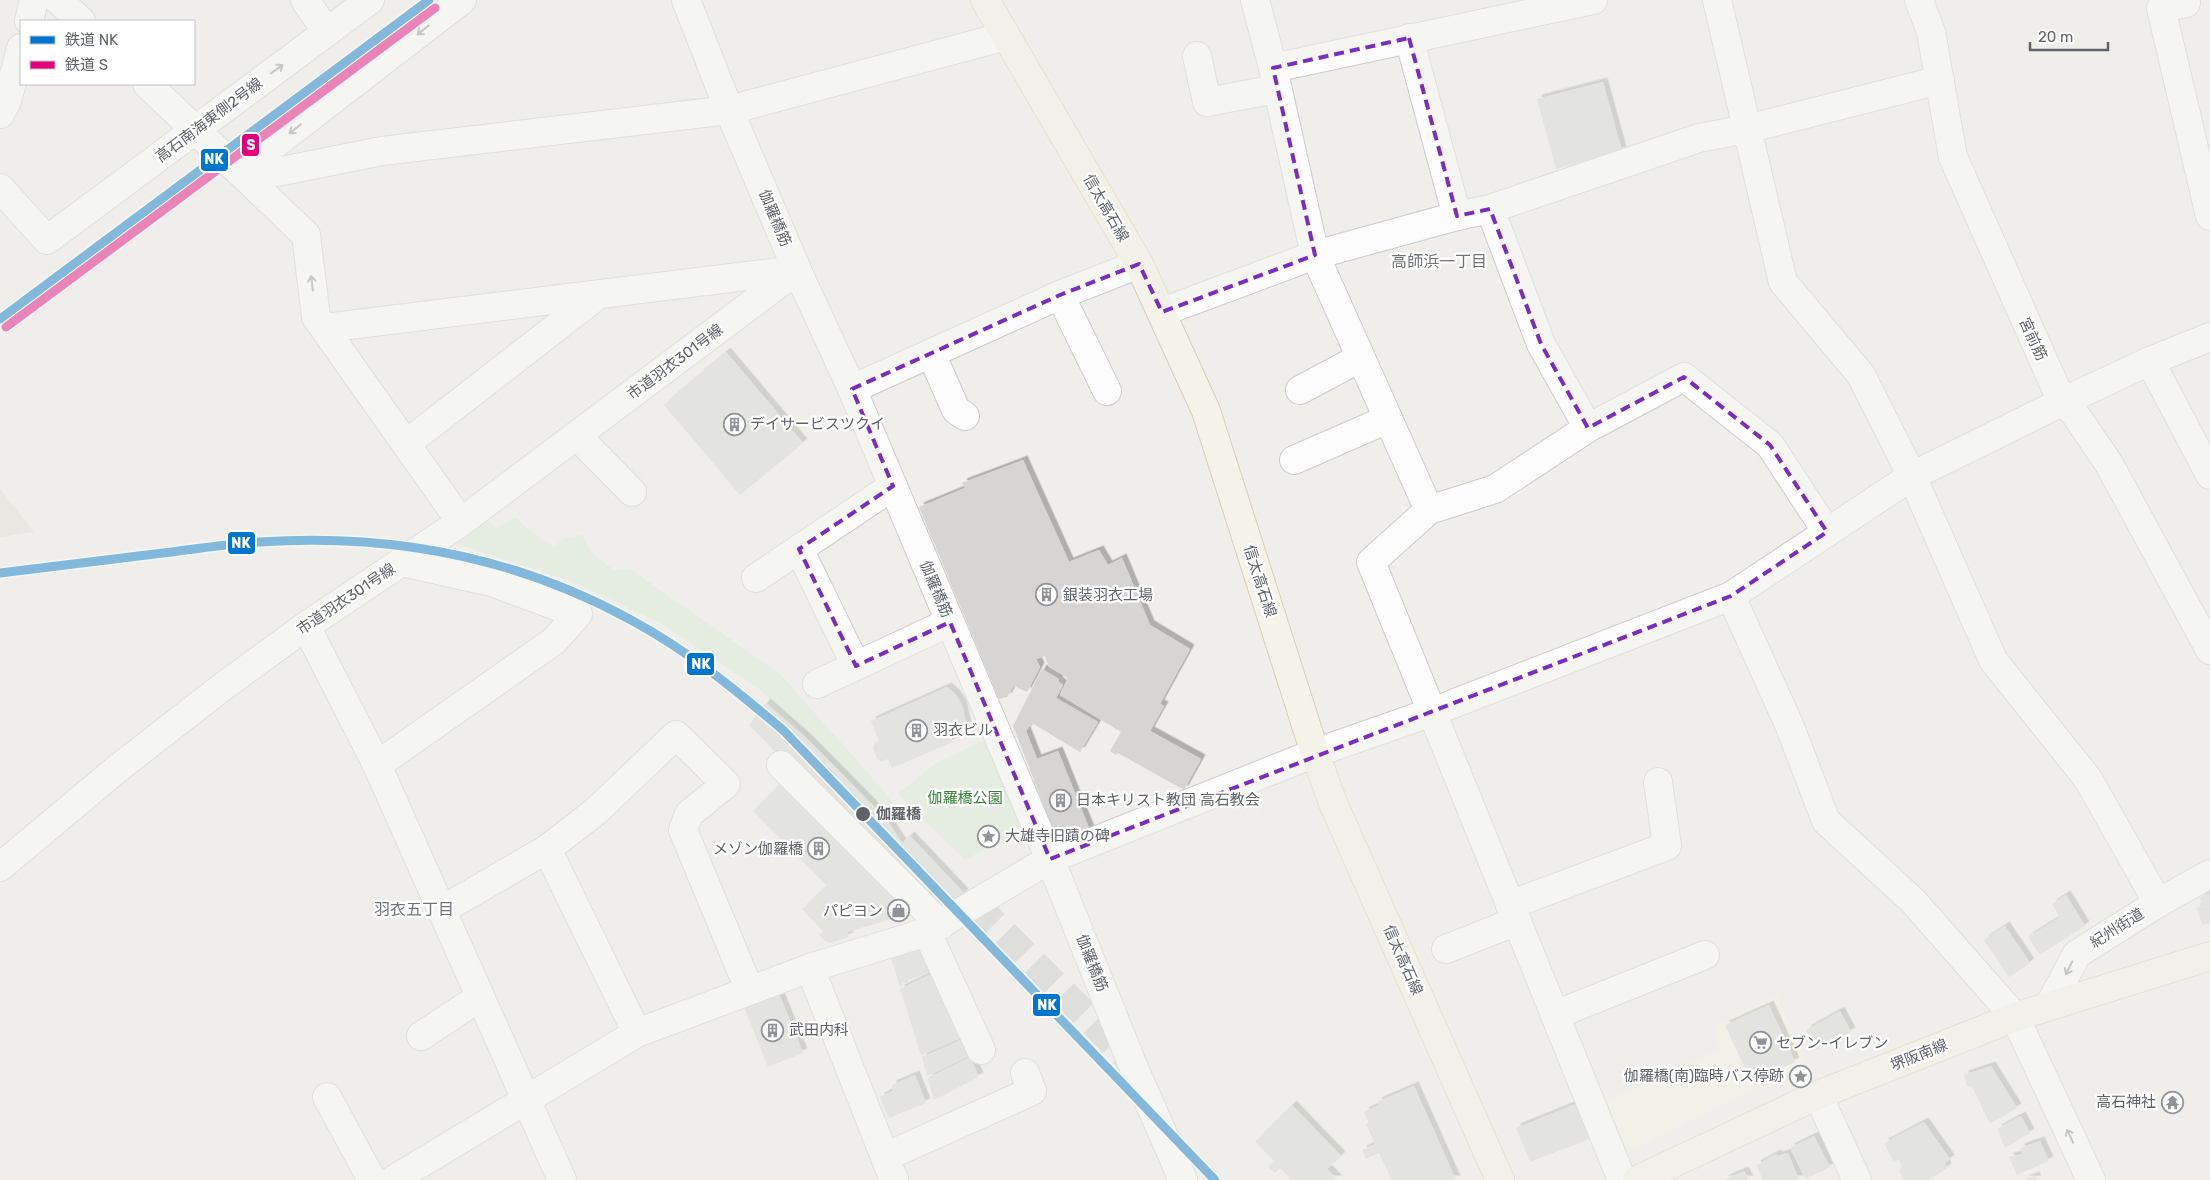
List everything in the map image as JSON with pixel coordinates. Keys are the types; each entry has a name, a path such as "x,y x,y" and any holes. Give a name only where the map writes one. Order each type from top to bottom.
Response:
{"main road":[{"name":"信太高石線","path":"985,0 1139,264 1206,411 1315,753 1334,803 1500,1180"},
{"name":"堺阪南線","path":"1638,1180 1818,1095 2015,1017 2210,956"}],"street":[{"path":"29,20 34,0"},
{"path":"58,0 80,20"},
{"path":"305,0 327,32"},
{"name":"高石南海東側2号線","path":"0,188 47,240 370,0"},
{"path":"244,175 462,0"},
{"name":"伽羅橋筋","path":"686,0 728,110 797,270 852,389 1050,859 1131,1061 1182,1180"},
{"path":"1255,0 1275,78 1315,255 1430,510"},
{"path":"1197,56 1208,102 1275,78 1409,38 1593,0"},
{"path":"1717,0 1782,282 1862,375 1912,476 1993,660 2088,779 2158,903"},
{"name":"宮前筋","path":"1919,0 1930,32 1953,157 2062,402 2073,411 2109,464 2210,650"},
{"path":"2185,0 2186,3 2161,8 2210,216"},
{"path":"244,175 382,151 728,110 1006,36"},
{"path":"1409,38 1457,216"},
{"path":"0,114 7,101 20,52"},
{"path":"1162,312 1315,255 1457,216 1490,209 1699,138 1747,128 1940,80"},
{"path":"148,85 306,235 316,317 461,522"},
{"path":"1490,209 1542,344 1588,428"},
{"path":"852,389 1060,295 1139,264"},
{"path":"324,328 797,270"},
{"name":"市道羽衣301号線","path":"3,859 221,688 306,626 461,522 797,270"},
{"path":"406,444 599,294"},
{"path":"1060,295 1107,391"},
{"path":"393,1180 637,1033 810,968 934,928 1050,859 1315,753 1432,712 1731,596 1912,476 2062,402 2210,337"},
{"path":"931,353 956,410 965,416"},
{"path":"1300,390 1360,358"},
{"path":"2150,362 2210,475"},
{"path":"1622,1180 1371,562 1430,510 1495,489 1588,428 1684,377 1770,445 1827,532"},
{"path":"1294,460 1388,420"},
{"path":"577,436 632,492"},
{"path":"756,578 893,486"},
{"path":"800,549 856,666"},
{"path":"377,765 554,641 578,614 492,582 402,562"},
{"path":"1731,596 1790,727 1826,821 1913,901 2015,1017 2091,1180"},
{"path":"817,684 950,622"},
{"path":"306,626 377,765 562,1180"},
{"path":"442,910 547,849 595,812 676,735 726,784 689,814 683,830 749,990"},
{"path":"782,766 934,928 980,1050"},
{"path":"1446,949 1514,913 1667,846 1658,782"},
{"path":"547,849 637,1033"},
{"name":"紀州街道","path":"2049,1006 2077,954 2158,903 2210,874"},
{"path":"1555,1015 1705,955"},
{"path":"810,968 890,1168 1032,1091 1024,1073"},
{"path":"421,1036 480,997"},
{"path":"1818,1095 1857,1180"},
{"path":"327,1097 372,1180"}],"highlighted area":[{"path":"1409,38 1457,216 1490,209 1541,344 1588,428 1684,377 1770,445 1827,532 1731,596 1050,859 950,622 856,666 799,549 893,486 852,389 1060,295 1139,264 1162,312 1315,255 1273,68"}],"shaded area":[{"path":"0,489 34,532 0,537"},
{"path":"1777,996 1807,1063 1621,1156 1600,1104 1721,1049 1712,1027"}],"green space":[{"path":"485,518 497,528 515,518 543,540 555,546 565,538 582,535 592,554 614,570 630,569 780,674 884,791 905,822 894,826 762,691 662,624 576,583 455,543"},
{"name":"伽羅橋公園","path":"984,741 1007,786 1021,830 965,860 898,794 937,762"}],"building":[{"path":"1603,82 1622,151 1556,169 1537,99"},
{"name":"デイサービスツクイ","path":"726,352 803,443 740,495 664,405"},
{"name":"銀装羽衣工場","path":"1023,460 1069,562 1099,550 1108,565 1122,558 1150,625 1190,649 1160,704 1164,706 1150,731 1201,759 1184,790 1118,753 1116,755 1110,751 1121,732 1060,695 1068,678 1049,667 1045,656 1036,659 1040,667 1027,692 1014,686 1007,697 999,699 919,507 965,488 962,483"},
{"path":"1042,669 1059,679 1058,681 1063,685 1056,698 1098,722 1080,752 1032,723 1026,731 1037,759 1058,751 1093,838 1061,850 1013,726"},
{"name":"羽衣ビル","path":"947,687 956,695 962,705 967,726 950,734 953,742 892,768 888,759 878,760 873,749 875,742 879,741 871,721"},
{"path":"766,703 806,738 886,819 902,843 910,836 964,893 939,917 749,725"},
{"name":"メゾン伽羅橋","path":"783,781 912,913 847,932 849,937 830,943 819,935 823,931 802,909 827,886 753,811"},
{"path":"2210,892 2210,923 2203,925 2196,908 2203,905 2200,898"},
{"path":"2066,895 2085,926 2040,955 2028,937 2060,917 2052,904"},
{"path":"2005,926 2030,963 2009,977 1984,940"},
{"path":"922,945 933,971 902,982 903,986 900,987 891,958 895,957 894,955"},
{"path":"933,973 945,994 941,998 947,996 963,1037 921,1055 908,1014 911,1012 908,1013 900,989"},
{"name":"武田内科","path":"779,994 803,1053 768,1067 744,1007"},
{"name":"セブン-イレブン","path":"1769,1005 1795,1062 1751,1082 1725,1025"},
{"path":"1840,1011 1851,1032 1817,1050 1806,1030"},
{"path":"963,1039 969,1056 927,1076 922,1057"},
{"path":"970,1057 979,1077 934,1100 929,1077"},
{"path":"1991,1066 2017,1108 1990,1124 1972,1087 1967,1086 1964,1075"},
{"path":"915,1075 926,1103 889,1118 880,1097 892,1091 892,1085"},
{"path":"1414,1086 1456,1180 1392,1180 1379,1153 1366,1159 1362,1150 1375,1144 1366,1124 1369,1123 1364,1112 1379,1105 1377,1102"},
{"path":"1575,1104 1589,1139 1530,1162 1516,1128"},
{"path":"1292,1105 1341,1156 1327,1169 1338,1180 1292,1180 1280,1168 1275,1173 1268,1167 1274,1161 1255,1142"},
{"path":"2021,1116 2030,1133 2005,1148 1997,1129"},
{"path":"1924,1122 1950,1159 1945,1163 1947,1168 1929,1180 1904,1180 1899,1170 1902,1166 1899,1160 1893,1161 1884,1143"},
{"path":"1814,1136 1830,1167 1806,1179 1790,1148"},
{"path":"2040,1141 2049,1161 2017,1175 2009,1157 2022,1154 2020,1148"},
{"path":"1788,1153 1799,1180 1763,1180 1756,1165 1776,1154 1778,1156"},
{"path":"1744,1171 1749,1180 1723,1180"},
{"path":"2035,1176 2037,1180 2024,1180"}],"tunnel":[{"path":"975,904 1131,1061"}],"rail line":[{"name":"NK","path":"0,319 429,0"},
{"name":"S","path":"6,327 435,8"},
{"name":"NK","path":"0,573 247,543 308,540 356,542 404,546 451,554 497,565 543,580 587,598 631,620 672,644 729,686 784,731 1215,1180"}],"place":[{"name":"デイサービスツクイ","path":"734,424"},
{"name":"銀装羽衣工場","path":"1047,595"},
{"name":"羽衣ビル","path":"917,730"},
{"name":"日本キリスト教団 高石教会","path":"1060,800"},
{"name":"伽羅橋","path":"863,814"},
{"name":"大雄寺旧蹟の碑","path":"989,836"},
{"name":"メゾン伽羅橋","path":"819,849"},
{"name":"パピヨン","path":"899,911"},
{"name":"武田内科","path":"773,1030"},
{"name":"セブン-イレブン","path":"1760,1043"},
{"name":"伽羅橋(南)臨時バス停跡","path":"1800,1076"},
{"name":"高石神社","path":"2172,1102"}],"district":[{"name":"高師浜一丁目","path":"1439,261"},
{"name":"羽衣五丁目","path":"414,909"}]}
